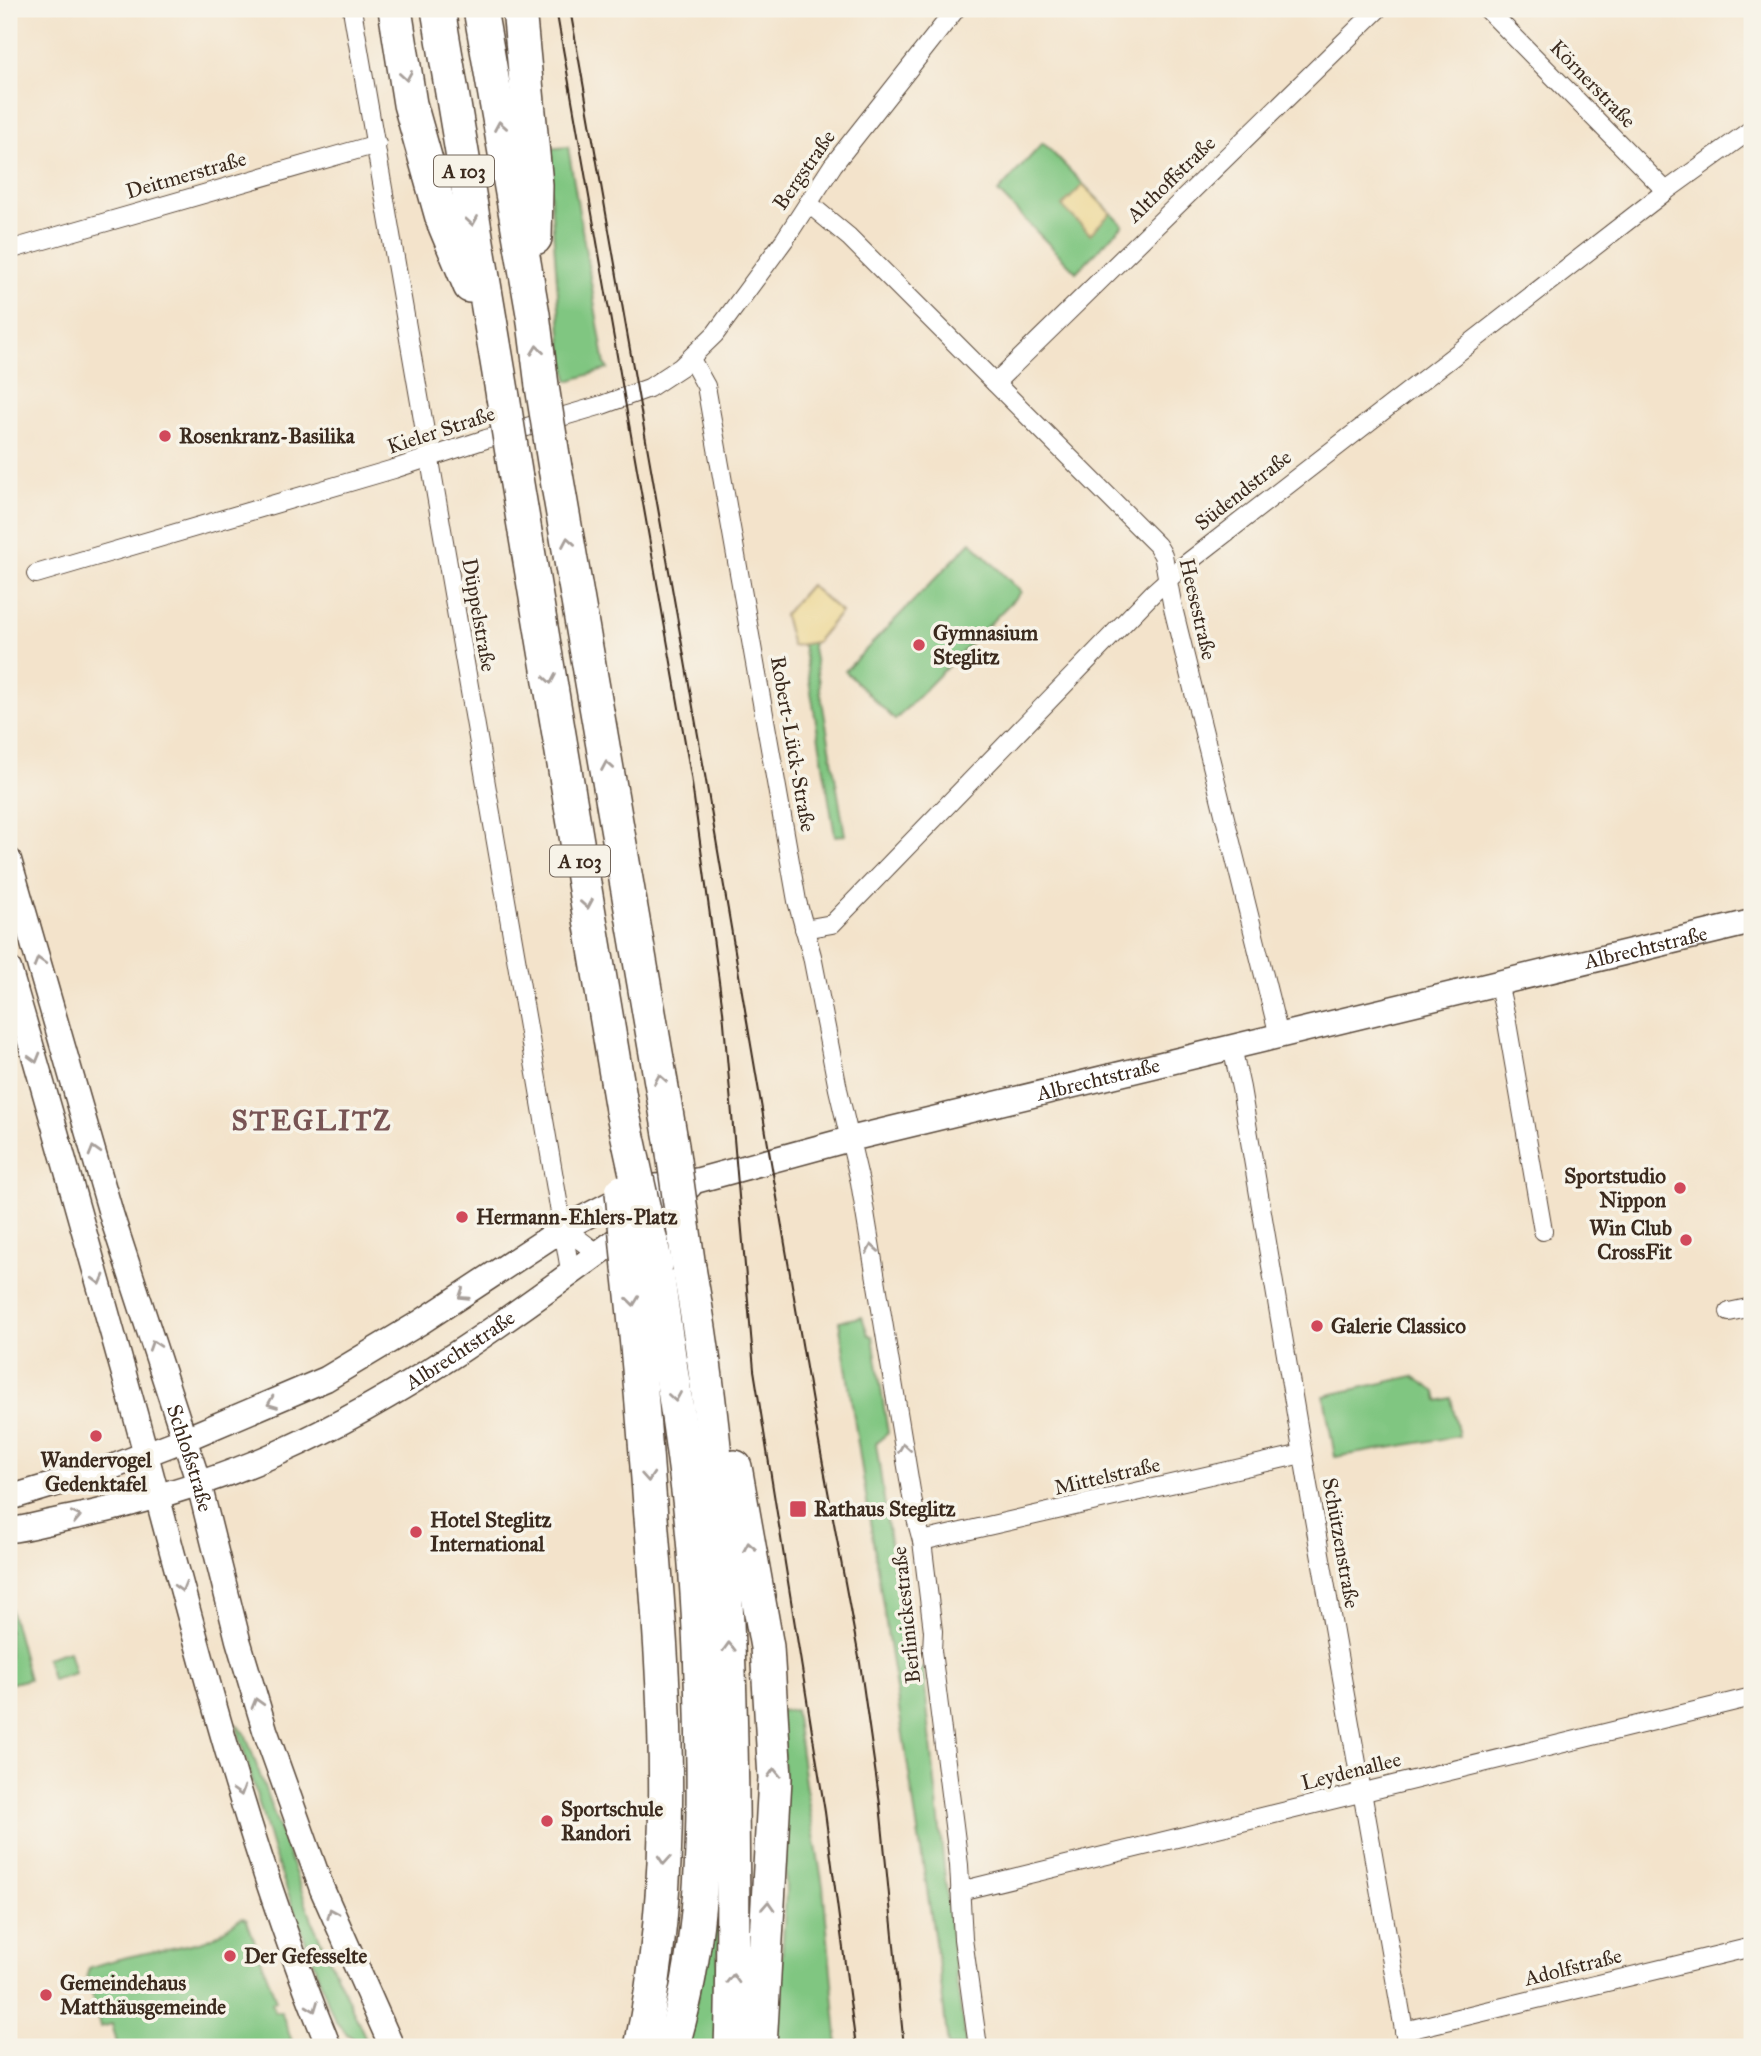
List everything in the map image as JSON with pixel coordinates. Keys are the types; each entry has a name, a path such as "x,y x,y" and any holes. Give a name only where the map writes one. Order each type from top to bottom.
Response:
{"highway":[{"path":"395,9 410,104 443,221 491,333"},
{"name":"A 103","path":"438,9 622,1110"},
{"name":"A 103","path":"480,9 699,1322"},
{"path":"519,9 536,185 533,314"},
{"path":"622,1110 656,1265 681,1435 698,1603 717,1716 734,1942 731,2047"},
{"path":"622,1110 620,1167 637,1335 666,1718 665,1838 659,1925 641,2047"},
{"path":"672,2047 683,2006 699,1908 704,1833 728,1617 699,1322"},
{"path":"699,1322 729,1433 767,1647 775,1778 760,2047"}],"main road":[{"name":"Schloßstraße","path":"9,859 112,1217 199,1483 238,1640 265,1730 322,1889 392,2047"},
{"name":"Albrechtstraße","path":"9,1498 112,1467 326,1379 414,1326 564,1228 639,1189 699,1180 850,1139 1752,922"},
{"name":"Schloßstraße","path":"9,969 84,1226 156,1497 221,1726 277,1913 329,2047"},
{"name":"Albrechtstraße","path":"9,1530 109,1510 156,1497 283,1451 378,1402 446,1360 571,1276 699,1180"}],"street":[{"name":"Düppelstraße","path":"352,9 571,1276"},
{"name":"Bergstraße","path":"691,359 715,334 833,165 956,9"},
{"name":"Althoffstraße","path":"995,383 1378,9"},
{"name":"Körnerstraße","path":"1488,9 1667,191"},
{"name":"Südendstraße","path":"804,929 832,924 1168,579 1667,191 1752,129"},
{"name":"Deitmerstraße","path":"9,250 377,144"},
{"name":"Heesestraße","path":"808,203 849,237 1157,545 1163,555 1279,1036"},
{"name":"Kieler Straße","path":"36,574 602,405 649,388 691,359"},
{"name":"Robert-Lück-Straße","path":"691,359 706,386 793,874 850,1139"},
{"path":"1498,984 1542,1231"},
{"name":"Schützenstraße","path":"1232,1048 1406,2039"},
{"name":"Berlinickestraße","path":"850,1139 860,1182 915,1515 922,1541 963,1939 978,2047"},
{"path":"564,1228 597,1254"},
{"path":"1729,1312 1752,1307"},
{"name":"Mittelstraße","path":"922,1541 1302,1454"},
{"name":"Leydenallee","path":"960,1891 1752,1697"},
{"name":"Adolfstraße","path":"1406,2039 1752,1947"}],"green space":[{"path":"1043,143 1123,225 1076,272 998,192"},
{"path":"568,147 605,365 608,369 568,381 562,347 547,149"},
{"path":"971,542 1021,592 895,720 845,671"},
{"path":"812,642 845,835 835,836 803,644"},
{"path":"862,1317 868,1334 873,1337 888,1433 876,1443 908,1669 923,1668 955,1971 966,2047 948,2047 940,1974 839,1321"},
{"path":"1413,1376 1436,1392 1438,1401 1451,1398 1459,1436 1335,1457 1324,1396"},
{"path":"9,1604 29,1679 9,1684"},
{"path":"69,1651 75,1673 52,1680 46,1658"},
{"path":"795,1710 823,1886 838,2047 776,2047 786,1893 784,1779 779,1711"},
{"path":"236,1724 245,1733 315,1928 368,2043 366,2047 347,2034 335,2021 273,1852"},
{"path":"719,1879 717,2047 685,2047 709,1949"},
{"path":"243,1918 247,1920 276,2000 272,2002 275,2012 281,2011 294,2047 118,2047 112,2024 100,2027 87,1975 89,1968 206,1940"}],"sand":[{"path":"1083,185 1111,213 1090,234 1062,206"},
{"path":"810,585 841,612 816,642 792,646 784,615"}],"tram line":[{"path":"556,9 691,776 723,1011 754,1370 825,1812 856,2047"},
{"path":"570,9 817,1432 860,1663 880,1804 904,2047"}],"place":[{"name":"Rosenkranz-Basilika","path":"165,436"},
{"name":"Gymnasium Steglitz","path":"919,645"},
{"name":"Sportstudio Nippon","path":"1680,1188"},
{"name":"Hermann-Ehlers-Platz","path":"462,1217"},
{"name":"Win Club CrossFit","path":"1686,1240"},
{"name":"Galerie Classico","path":"1317,1326"},
{"name":"Wandervogel Gedenktafel","path":"96,1436"},
{"name":"Rathaus Steglitz","path":"798,1509"},
{"name":"Hotel Steglitz International","path":"416,1532"},
{"name":"Sportschule Randori","path":"547,1821"},
{"name":"Der Gefesselte","path":"230,1956"},
{"name":"Gemeindehaus Matthäusgemeinde","path":"46,1995"}],"district":[{"name":"STEGLITZ","path":"312,1120"}]}
